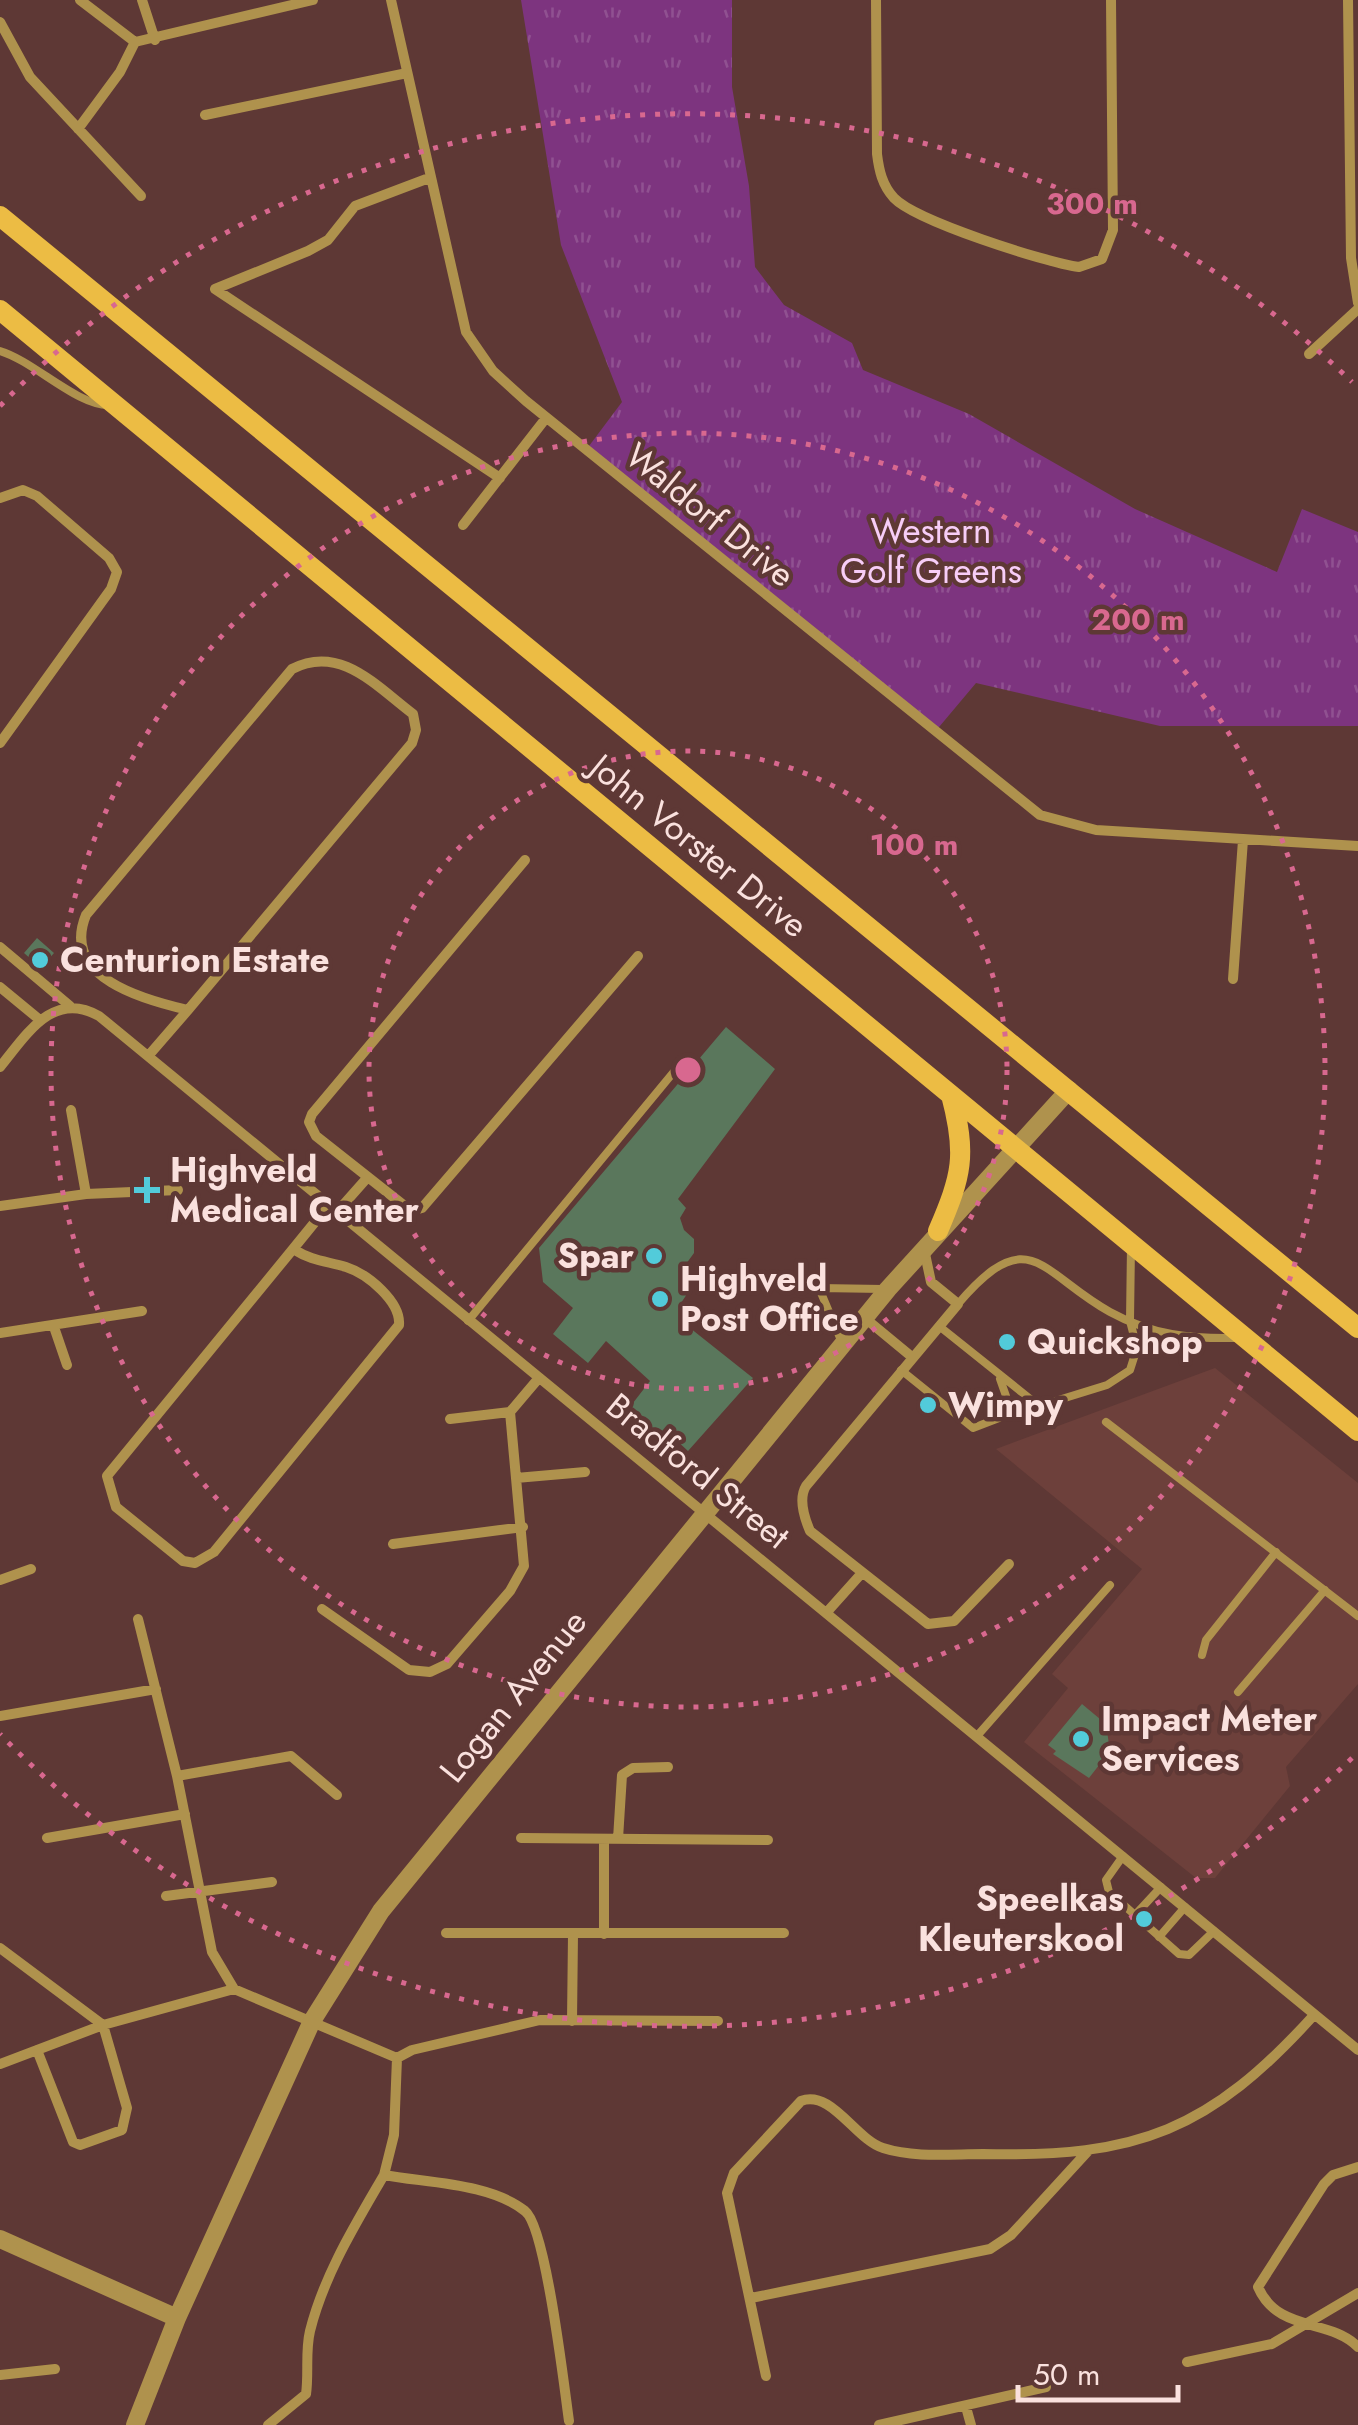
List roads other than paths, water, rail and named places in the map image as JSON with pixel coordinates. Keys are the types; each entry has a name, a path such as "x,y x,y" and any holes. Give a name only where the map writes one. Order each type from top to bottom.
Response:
{"main road":[{"name":"John Vorster Drive","path":"0,216 1358,1328"},
{"name":"John Vorster Drive","path":"0,310 1358,1431"},
{"path":"938,1232 960,1180 963,1158 951,1095"}],"street":[{"path":"80,0 135,42 313,0"},
{"path":"142,0 155,40"},
{"name":"Waldorf Drive","path":"392,0 466,332 493,370 546,418 1040,815 1096,830 1358,846"},
{"path":"876,0 877,154 879,170 894,198 929,219 1079,268 1102,259 1112,230 1111,0"},
{"path":"1309,354 1358,306 1351,258 1348,0"},
{"path":"0,22 30,78 142,196"},
{"path":"78,129 120,72 135,42"},
{"path":"205,116 407,72"},
{"path":"430,178 355,206 328,240 216,288 500,478"},
{"path":"463,525 546,418"},
{"path":"0,498 23,490 37,496 109,558 118,572 110,589 0,743"},
{"path":"148,1056 188,1010 412,743 416,730 413,714 344,662 309,661 292,669 86,915 82,926 84,946 111,984 128,996 188,1010"},
{"path":"1233,979 1243,840"},
{"path":"525,860 312,1114 309,1122 316,1136 411,1210 428,1204 638,956"},
{"name":"Bradford Street","path":"0,948 70,1006 99,1016 1358,2050"},
{"path":"0,987 40,1020"},
{"path":"0,1067 40,1020 70,1006"},
{"name":"Logan Avenue","path":"135,2425 176,2318 312,2021 380,1911 844,1348 888,1289 1069,1090"},
{"path":"71,1110 86,1194"},
{"path":"292,1249 317,1263 355,1272 394,1303 399,1325 214,1552 195,1563 183,1561 116,1507 106,1488 107,1476 292,1249 367,1178"},
{"path":"0,1206 86,1194 178,1190"},
{"path":"923,1248 932,1282 958,1304 802,1492 810,1531 861,1574 936,1626 964,1613 1009,1564"},
{"path":"0,1333 142,1310"},
{"path":"866,1319 912,1356"},
{"path":"54,1327 66,1365"},
{"path":"450,1419 510,1412 538,1378"},
{"path":"322,1609 395,1664 422,1673 447,1664 518,1577 526,1554 510,1412"},
{"path":"516,1478 586,1472"},
{"path":"393,1544 523,1527"},
{"path":"0,1580 31,1568"},
{"path":"828,1612 861,1574"},
{"path":"138,1619 177,1776 212,1952 234,1989 397,2058"},
{"path":"0,1716 156,1689"},
{"path":"177,1776 291,1756 337,1795"},
{"path":"618,1839 622,1775 633,1768 668,1767"},
{"path":"48,1838 185,1814"},
{"path":"520,1838 768,1840"},
{"path":"604,1839 604,1934"},
{"path":"166,1896 272,1882"},
{"path":"446,1933 784,1933"},
{"path":"572,2021 573,1934"},
{"path":"0,1948 103,2025 127,2108 128,2119 119,2132 80,2145 73,2142 37,2050"},
{"path":"0,2064 103,2025 234,1989"},
{"path":"766,2376 728,2203 730,2182 801,2101 808,2098 824,2102 874,2144 896,2151 1005,2155 1088,2151 1142,2139 1194,2119 1264,2070 1314,2015"},
{"path":"397,2058 412,2050 499,2026 572,2021 718,2021"},
{"path":"268,2425 306,2394 309,2337 319,2304 339,2256 384,2175 394,2135 397,2058"},
{"path":"751,2298 990,2249 1011,2235 1088,2151"},
{"path":"1358,2167 1333,2175 1324,2184 1259,2282 1265,2300 1300,2326 1344,2335 1358,2347"},
{"path":"384,2175 492,2194 528,2212 541,2240 570,2421"},
{"path":"0,2239 176,2318"},
{"path":"1187,2362 1272,2344 1358,2293"},
{"path":"0,2374 54,2368"},
{"path":"879,2425 1046,2387"},
{"path":"966,2406 971,2425"}],"lane":[{"path":"0,351 30,363 96,405 114,404"},
{"path":"468,1321 678,1068"},
{"path":"939,1326 1038,1406 1107,1384 1130,1370 1136,1358 1130,1321 1131,1242"},
{"path":"958,1304 993,1267 1021,1259 1050,1268 1111,1312 1152,1331 1189,1340 1246,1338"},
{"path":"844,1348 819,1288 888,1289"},
{"path":"901,1370 973,1428 991,1424 1003,1410 1006,1396 998,1376"},
{"path":"1106,1422 1358,1616"},
{"path":"1202,1655 1206,1640 1276,1552"},
{"path":"977,1736 1110,1586"},
{"path":"1238,1692 1325,1590"},
{"path":"1123,1856 1108,1874 1106,1886 1160,1937 1184,1956 1214,1931"},
{"path":"1134,1915 1161,1887"},
{"path":"1160,1937 1185,1907"}],"place":[{"name":"Centurion Estate","path":"40,960"},
{"name":"Highveld Medical Center","path":"147,1190"},
{"name":"Spar","path":"654,1256"},
{"name":"Highveld Post Office","path":"660,1299"},
{"name":"Quickshop","path":"1007,1342"},
{"name":"Wimpy","path":"928,1405"},
{"name":"Impact Meter Services","path":"1081,1739"},
{"name":"Speelkas Kleuterskool","path":"1144,1919"}],"park label":[{"name":"Western Golf Greens","path":"931,551"}]}
